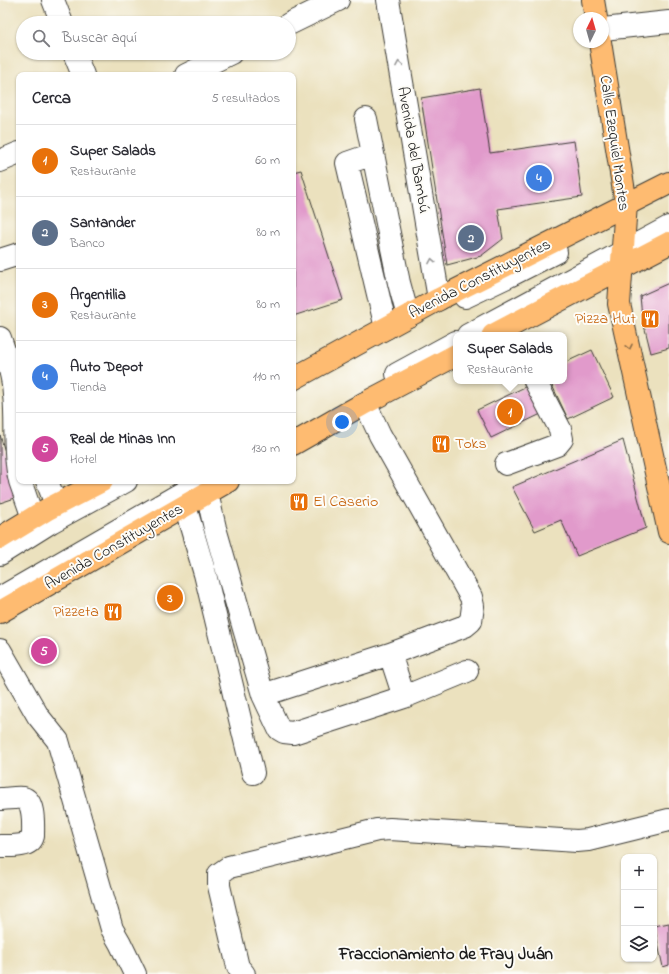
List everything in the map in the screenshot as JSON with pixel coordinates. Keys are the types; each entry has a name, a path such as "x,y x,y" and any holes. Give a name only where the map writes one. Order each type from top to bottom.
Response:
{"main road":[{"path":"593,0 595,12"},
{"name":"Calle Ezequiel Montes","path":"601,48 626,209 619,304 669,532"},
{"name":"Avenida Constituyentes","path":"296,377 439,299 626,209 669,183"},
{"path":"505,332 622,260 669,242"},
{"path":"296,442 365,403 453,357"},
{"path":"0,538 56,505 96,484"},
{"name":"Avenida Constituyentes","path":"0,612 185,506 205,487 216,484"}],"street":[{"path":"53,0 59,16"},
{"path":"296,21 338,0"},
{"name":"Avenida del Bambú","path":"388,0 439,299"},
{"path":"609,28 669,22"},
{"path":"77,60 82,72"},
{"path":"192,72 217,60"},
{"path":"366,119 399,283 408,316"},
{"path":"0,162 16,154"},
{"path":"373,154 347,163 386,328"},
{"path":"296,388 443,308 509,276 626,209 669,194"},
{"path":"363,229 387,222"},
{"path":"474,332 622,260 669,227"},
{"path":"0,260 16,255"},
{"path":"0,338 16,390"},
{"path":"296,430 453,344"},
{"path":"506,464 556,444 562,439 560,429 537,384"},
{"path":"263,695 390,654 465,626 471,621 473,606 470,597 380,435 365,403"},
{"path":"16,409 14,439 16,454"},
{"path":"21,484 33,518"},
{"path":"49,484 56,505"},
{"path":"0,554 51,522 121,484"},
{"path":"0,598 205,487 215,528 263,695 279,728 284,732 293,733 404,697 467,671"},
{"path":"185,506 205,574 253,773"},
{"path":"0,650 38,716 58,741 112,929 135,974"},
{"path":"390,654 404,697"},
{"path":"0,799 22,798 28,801 31,806 33,836 32,840 28,844 0,846"},
{"path":"244,974 238,967 219,886 219,874 229,867 377,830 390,829 577,841 588,840 669,820"}],"building":[{"path":"480,88 490,153 574,141 582,197 498,209 503,239 481,256 447,265 421,98"},
{"path":"301,170 343,300 296,315 296,171"},
{"path":"669,283 669,348 651,353 642,317 640,296"},
{"path":"592,350 614,397 568,419 551,384 567,384 567,362"},
{"path":"527,386 541,414 491,438 477,410"},
{"path":"0,435 18,497 0,503"},
{"path":"623,440 646,528 577,556 561,520 535,531 512,487"},
{"path":"669,923 669,965 663,967 657,940 657,925"}],"place":[{"name":"Auto Depot","path":"539,178"},
{"name":"Santander","path":"471,238"},
{"name":"Pizza Hut","path":"650,319"},
{"name":"Super Salads","path":"510,412"},
{"name":"Toks","path":"441,444"},
{"name":"El Caserio","path":"299,502"},
{"name":"Argentilia","path":"170,598"},
{"name":"Pizzeta","path":"113,612"},
{"name":"Real de Minas Inn","path":"44,651"}],"district":[{"name":"Fraccionamiento de Fray Juán","path":"446,954"}]}
